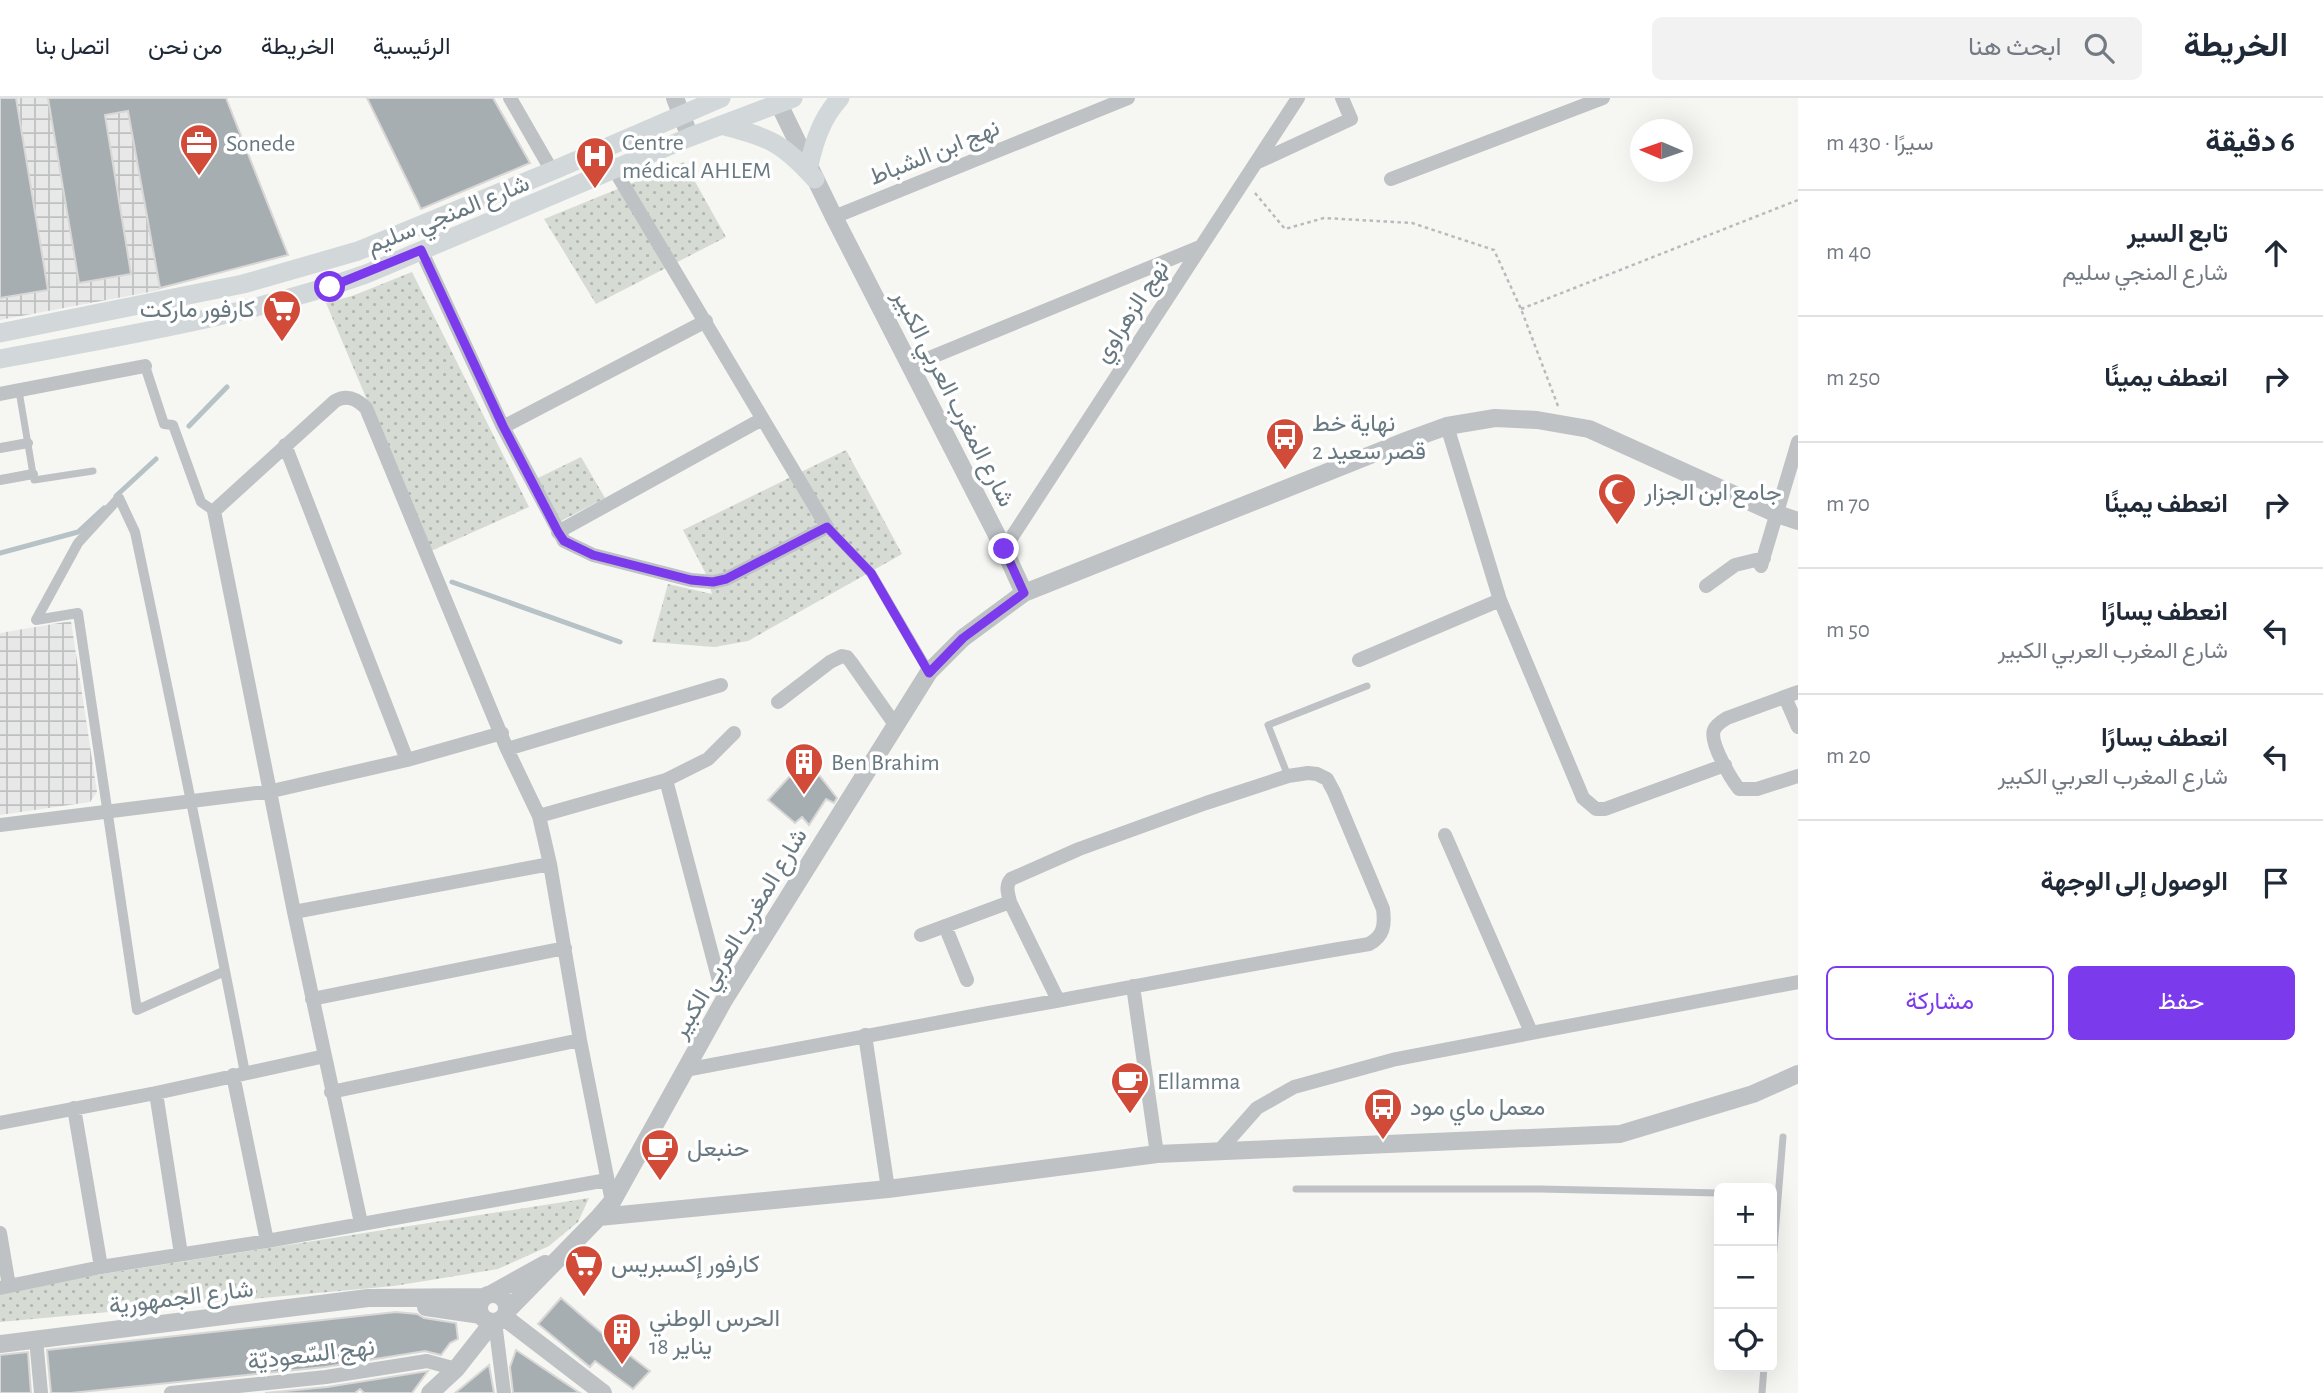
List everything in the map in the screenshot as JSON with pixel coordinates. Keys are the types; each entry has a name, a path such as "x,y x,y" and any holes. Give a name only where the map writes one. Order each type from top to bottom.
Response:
{"main road":[{"name":"شارع المنجي سليم","path":"0,333 243,284 358,251 552,171 678,106 721,98"},
{"path":"812,172 816,136 829,110 840,98"},
{"name":"شارع المنجي سليم","path":"0,359 146,331 280,300 354,278 782,100"},
{"path":"716,127 749,132 777,143 812,172"}],"street":[{"path":"510,98 552,171"},
{"name":"نهج ابن الشباط","path":"834,217 1128,98"},
{"name":"نهج الزهراوي","path":"1004,549 1298,98"},
{"path":"1257,163 1351,120 1342,98"},
{"path":"1391,179 1603,98"},
{"name":"شارع المغرب العربي الكبير","path":"430,1393 450,1371 492,1312 561,1255 612,1202 724,1000 929,673 963,638 1024,593 834,217 782,100"},
{"path":"700,102 716,127"},
{"path":"678,106 690,137"},
{"path":"614,169 827,527 871,573 929,673"},
{"path":"910,366 1200,247"},
{"path":"421,250 503,426 564,541 593,555 691,580 713,582 726,579 827,527"},
{"path":"503,426 706,321"},
{"path":"0,394 145,366 164,424 173,425 201,502 214,511 331,1092 361,1223"},
{"path":"214,511 340,398 353,399 366,408 508,749 539,816 551,864 580,1040 612,1202"},
{"path":"1024,593 1391,446 1447,426 1495,418 1537,420 1589,429 1798,521"},
{"path":"558,532 762,419"},
{"path":"1447,426 1500,600 1577,788 1589,804 1596,809 1605,809 1725,765"},
{"path":"1706,586 1735,565 1762,562 1798,442"},
{"path":"0,448 28,443"},
{"path":"285,445 407,760"},
{"path":"0,480 33,474"},
{"path":"225,971 138,1010 78,613 36,620 78,543 119,498 135,531 192,801 225,971 267,1241"},
{"path":"1359,660 1500,600"},
{"path":"778,702 830,662 842,656 851,662 896,726"},
{"path":"508,749 721,685"},
{"path":"1798,727 1792,694 1718,724 1713,736 1739,789 1757,789 1798,776"},
{"path":"0,825 272,791 407,760 502,733"},
{"path":"539,816 666,780 708,759 734,733"},
{"path":"685,1070 1370,944 1379,939 1385,922 1383,909 1334,792 1326,779 1318,774 1308,773 1288,776 1079,849 1011,879 1007,883 1010,902 1058,1000"},
{"path":"666,780 724,1000"},
{"path":"1445,835 1531,1032"},
{"path":"294,912 551,864"},
{"path":"921,935 1010,902"},
{"path":"945,926 967,980"},
{"path":"312,999 565,948"},
{"path":"1219,1151 1257,1108 1293,1087 1396,1059 1798,982"},
{"path":"1133,986 1157,1154"},
{"path":"864,1035 888,1189"},
{"path":"331,1092 580,1040"},
{"path":"0,1123 156,1093 325,1056"},
{"path":"599,1217 888,1189 1157,1154 1620,1134 1753,1094 1798,1074"},
{"path":"156,1093 181,1254"},
{"path":"74,1108 101,1268"},
{"path":"0,1233 4,1287 607,1180"},
{"name":"شارع الجمهورية","path":"0,1344 368,1298 492,1312"},
{"path":"492,1312 504,1393"},
{"path":"492,1312 603,1393"},
{"path":"36,1339 41,1393"},
{"name":"نهج السّعوديّة","path":"170,1393 272,1387 427,1361 450,1371"}],"lane":[{"path":"19,390 34,480 93,471"},
{"path":"1288,776 1268,725 1367,686"},
{"path":"1777,1183 1783,1137"},
{"path":"1296,1189 1540,1189 1714,1194"},
{"path":"1762,1393 1764,1372"}],"path":[{"path":"1245,181 1285,229 1324,218 1412,223 1494,250 1521,310 1565,425"},
{"path":"1521,310 1798,200"}],"shaded area":[{"path":"0,98 126,98 160,290 0,320"},
{"path":"684,162 726,237 596,304 544,219"},
{"path":"412,272 529,507 431,551 326,303 352,296"},
{"path":"846,450 902,554 748,641 714,647 652,642 668,584 712,594 705,572 683,530"},
{"path":"581,457 605,498 561,521 538,478"},
{"path":"71,621 97,792 90,802 0,815 0,633"},
{"path":"589,1198 578,1222 549,1246 498,1269 394,1286 0,1322 0,1290"}],"building":[{"path":"0,98 16,98 48,290 0,298"},
{"name":"Sonede","path":"48,98 226,98 288,255 160,288 128,111 105,115 131,274 79,283"},
{"path":"367,98 493,98 530,163 421,209"},
{"name":"Ben Brahim","path":"801,764 811,773 815,770 837,798 834,803 826,799 809,825 802,817 795,823 768,800"},
{"path":"561,1298 650,1371 633,1389 595,1361 590,1367 538,1324"},
{"path":"396,1312 456,1323 458,1339 450,1343 441,1355 425,1351 325,1367 51,1393 47,1350"},
{"path":"516,1350 580,1393 513,1393 510,1367"},
{"path":"28,1352 31,1393 0,1393 0,1355"},
{"path":"489,1365 494,1393 455,1393"},
{"path":"428,1371 412,1393 364,1393 360,1389 355,1393 265,1393 327,1387"}],"waterway":[{"path":"189,426 227,387"},
{"path":"116,496 156,459"},
{"path":"0,553 78,532 104,508"},
{"path":"452,582 620,642"}],"place":[{"name":"Sonede","path":"199,177"},
{"name":"Centre médical AHLEM","path":"595,190"},
{"name":"كارفور ماركت","path":"282,343"},
{"name":"نهاية خط قصر سعيد 2","path":"1285,471"},
{"name":"جامع ابن الجزار","path":"1617,526"},
{"name":"Ben Brahim","path":"804,796"},
{"name":"Ellamma","path":"1130,1115"},
{"name":"معمل ماي مود","path":"1383,1141"},
{"name":"حنبعل","path":"660,1182"},
{"name":"كارفور إكسبريس","path":"584,1298"},
{"name":"الحرس الوطني 18 يناير","path":"622,1366"}],"route":[{"path":"330,287 421,250 503,426 558,532 564,541 593,555 691,580 713,582 726,579 827,527 871,573 929,673 963,638 1024,593 1004,549"}]}
